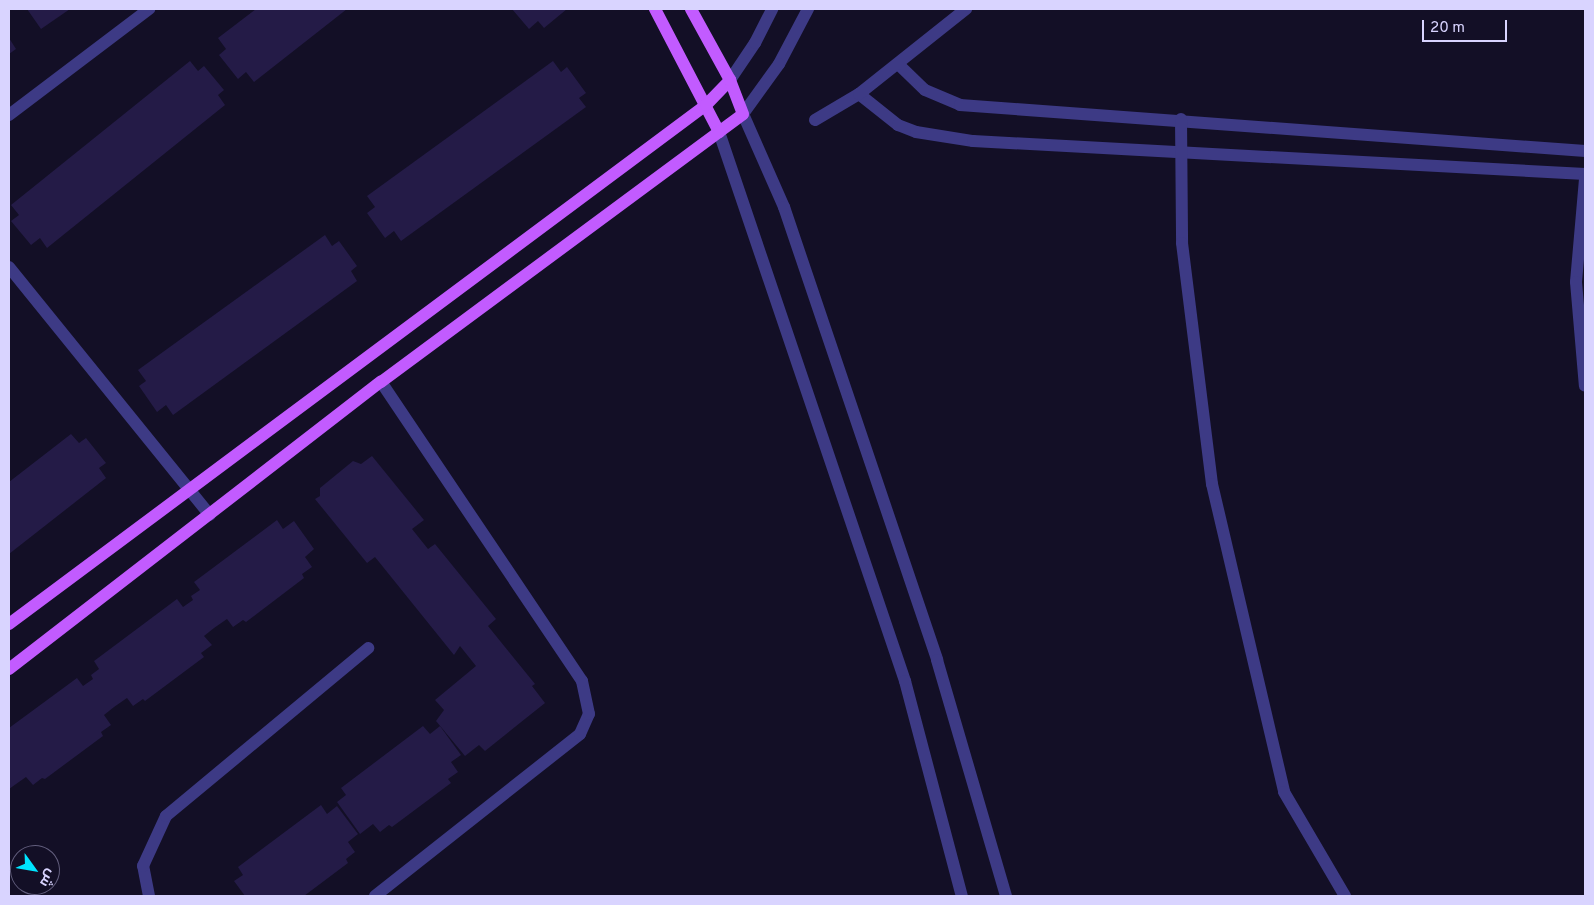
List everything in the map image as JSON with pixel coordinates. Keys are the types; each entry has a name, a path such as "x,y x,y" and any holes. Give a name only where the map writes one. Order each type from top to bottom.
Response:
{"main road":[{"path":"655,9 706,104 718,132"},
{"path":"9,669 381,382 743,114 730,80 691,9"},
{"path":"9,624 188,487 706,104 730,80"}],"street":[{"path":"9,115 149,9"},
{"path":"730,80 755,43 772,9"},
{"path":"808,9 779,64 743,114 784,207 937,660 1006,896"},
{"path":"815,120 859,94 966,9"},
{"path":"898,64 925,90 960,105 1181,119 1585,151"},
{"path":"859,94 898,125 944,138 1585,174"},
{"path":"1181,119 1182,243 1212,484 1284,792 1345,896"},
{"path":"718,132 905,681 962,896"},
{"path":"1585,179 1576,282 1585,386"},
{"path":"9,267 210,514"},
{"path":"375,896 580,734 589,714 582,681 381,382"},
{"path":"149,896 143,866 166,816 368,648"}],"building":[{"path":"27,9 70,9 41,29"},
{"path":"256,9 347,9 254,82 246,72 238,79 219,55 226,49 218,38"},
{"path":"512,9 567,9 544,28 538,21 529,29"},
{"path":"9,38 16,49 9,54"},
{"path":"190,61 198,71 204,66 224,90 218,95 225,105 47,248 40,238 31,245 11,221 19,215 11,205"},
{"path":"553,61 561,72 567,67 586,93 579,98 586,107 401,241 394,231 385,238 367,213 375,207 367,196"},
{"path":"325,235 332,246 339,241 357,266 351,271 357,281 173,415 166,405 157,412 139,386 146,381 138,370"},
{"path":"71,434 79,443 86,438 106,463 99,468 106,478 9,554 9,482"},
{"path":"372,456 424,520 412,529 428,549 435,544 496,619 488,626 535,684 532,686 545,703 485,751 479,745 465,756 436,721 444,710 435,700 476,666 460,646 454,655 375,557 367,563 315,499 320,496 320,488 353,461 361,464"},
{"path":"277,520 283,529 294,521 314,549 305,557 312,567 302,574 304,578 246,622 243,620 233,627 227,619 214,628 204,636 212,645 201,653 204,657 145,701 143,699 133,706 127,698 114,707 104,715 111,725 101,732 103,736 45,779 42,778 33,785 26,777 9,789 9,728 77,678 83,686 93,679 91,675 99,669 94,661 177,599 183,607 193,600 191,596 200,590 194,582"},
{"path":"423,726 430,734 440,726 461,755 451,762 458,772 448,779 451,783 392,827 389,825 380,832 373,824 360,834 337,802 346,795 341,788"},
{"path":"321,805 327,814 337,806 358,834 348,842 355,852 346,859 348,863 304,896 245,896 234,881 243,875 238,867"}]}
